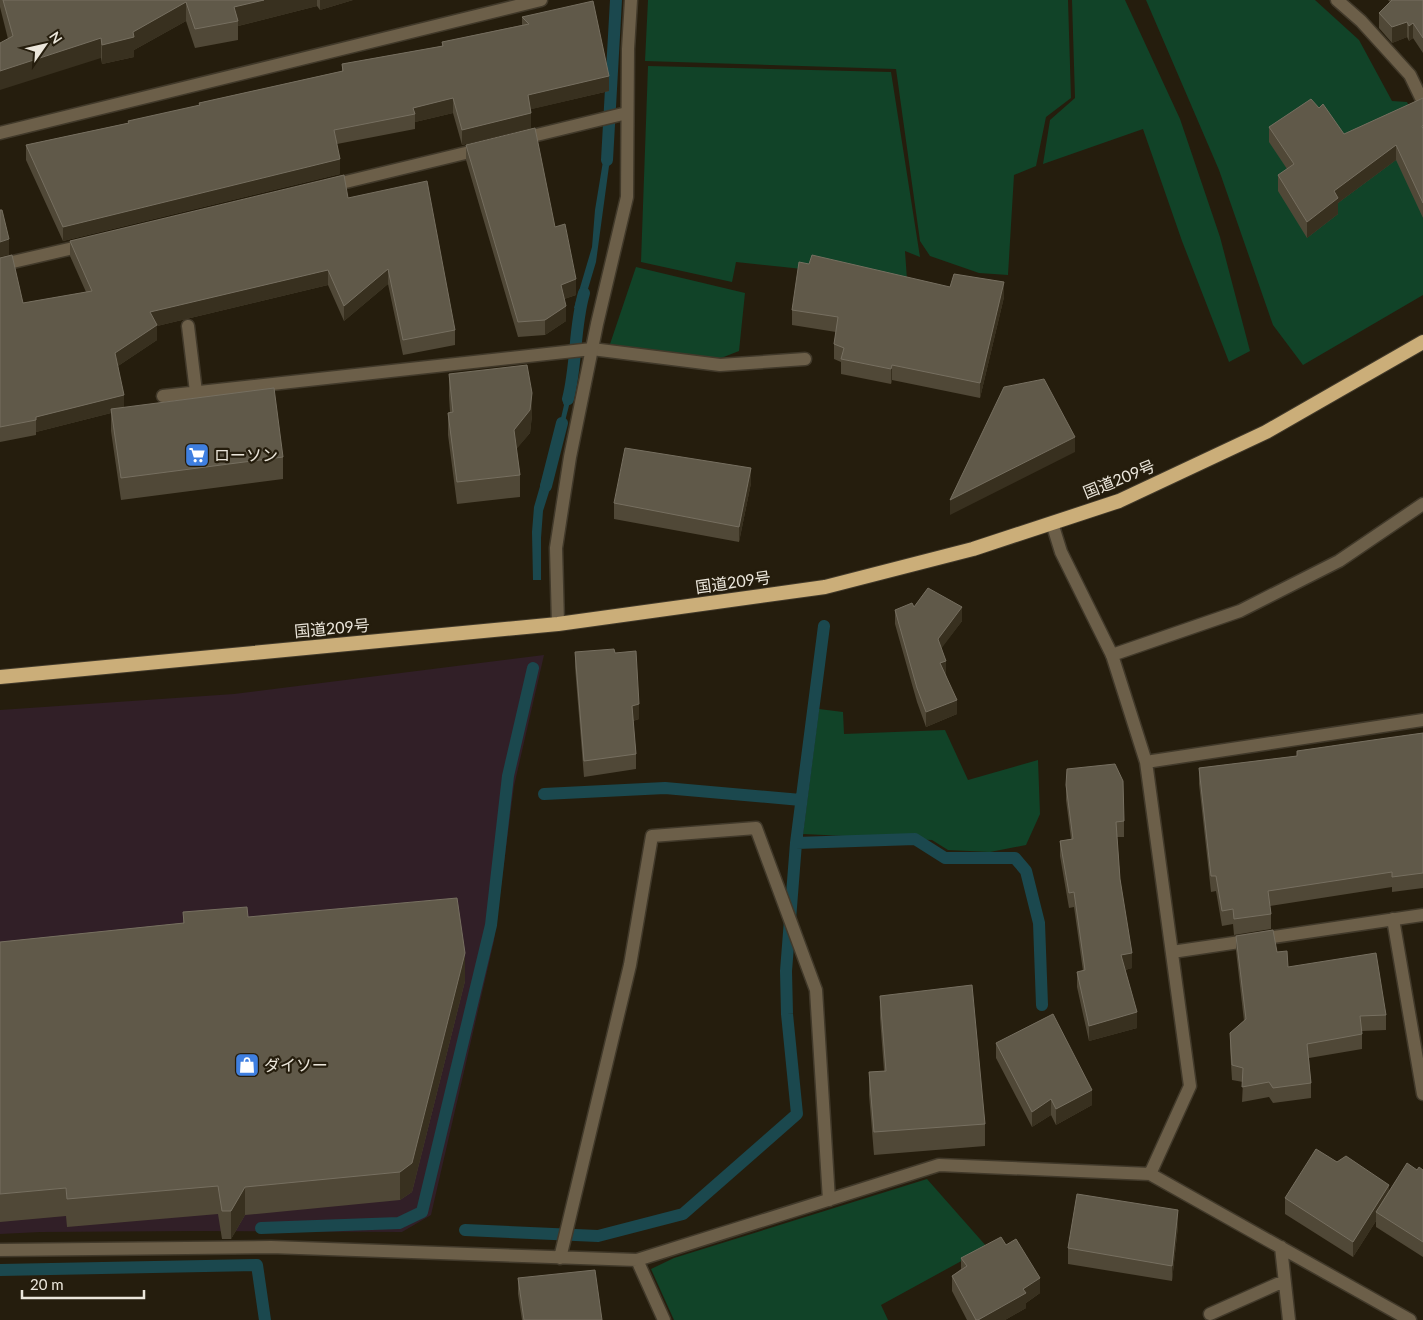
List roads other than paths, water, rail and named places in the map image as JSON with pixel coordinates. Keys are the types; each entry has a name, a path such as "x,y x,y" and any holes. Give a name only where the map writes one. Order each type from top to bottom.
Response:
{"highway":[{"name":"国道209号","path":"0,677 558,624 825,587 972,550 1119,501 1266,432 1423,342"}],"street":[{"path":"0,133 541,0"},
{"path":"558,624 556,548 570,457 592,349 627,197 627,113 631,0"},
{"path":"1337,0 1361,21 1410,74 1423,102"},
{"path":"512,141 627,113"},
{"path":"318,188 492,146"},
{"path":"0,265 96,242"},
{"path":"188,326 196,392"},
{"path":"163,396 592,349 720,366 805,359"},
{"path":"1112,654 1240,611 1339,561 1423,504"},
{"path":"1052,523 1061,552 1112,654 1146,762 1190,1086 1150,1174"},
{"path":"1146,762 1423,720"},
{"path":"560,1258 630,965 652,836 756,828 816,990 829,1200"},
{"path":"1172,952 1423,915"},
{"path":"1393,919 1423,1094"},
{"path":"0,1250 271,1247 637,1260 939,1164 1150,1174 1410,1320"},
{"path":"1281,1247 1289,1320"},
{"path":"637,1260 664,1320"},
{"path":"1210,1314 1284,1281"}],"water":[{"path":"606,143 612,144 596,262 582,309 574,308 592,247 595,210"},
{"path":"575,382 560,441 555,437 564,405 566,389 569,389 569,383"},
{"path":"545,469 555,473 543,511 541,580 533,580 532,532 534,507"}],"waterway":[{"path":"607,160 616,0"},
{"path":"568,399 584,293"},
{"path":"546,486 562,423"},
{"path":"465,1230 598,1236 683,1214 797,1114 787,1014 786,971 796,843 824,626"},
{"path":"261,1228 399,1223 422,1212 491,925 508,776 533,668"},
{"path":"544,794 665,788 801,800"},
{"path":"796,843 915,839 945,858 1015,858 1026,871 1039,923 1042,1005"},
{"path":"0,1270 257,1265 265,1320"}],"place":[{"name":"ローソン","path":"197,455"},
{"name":"ダイソー","path":"247,1065"}]}
